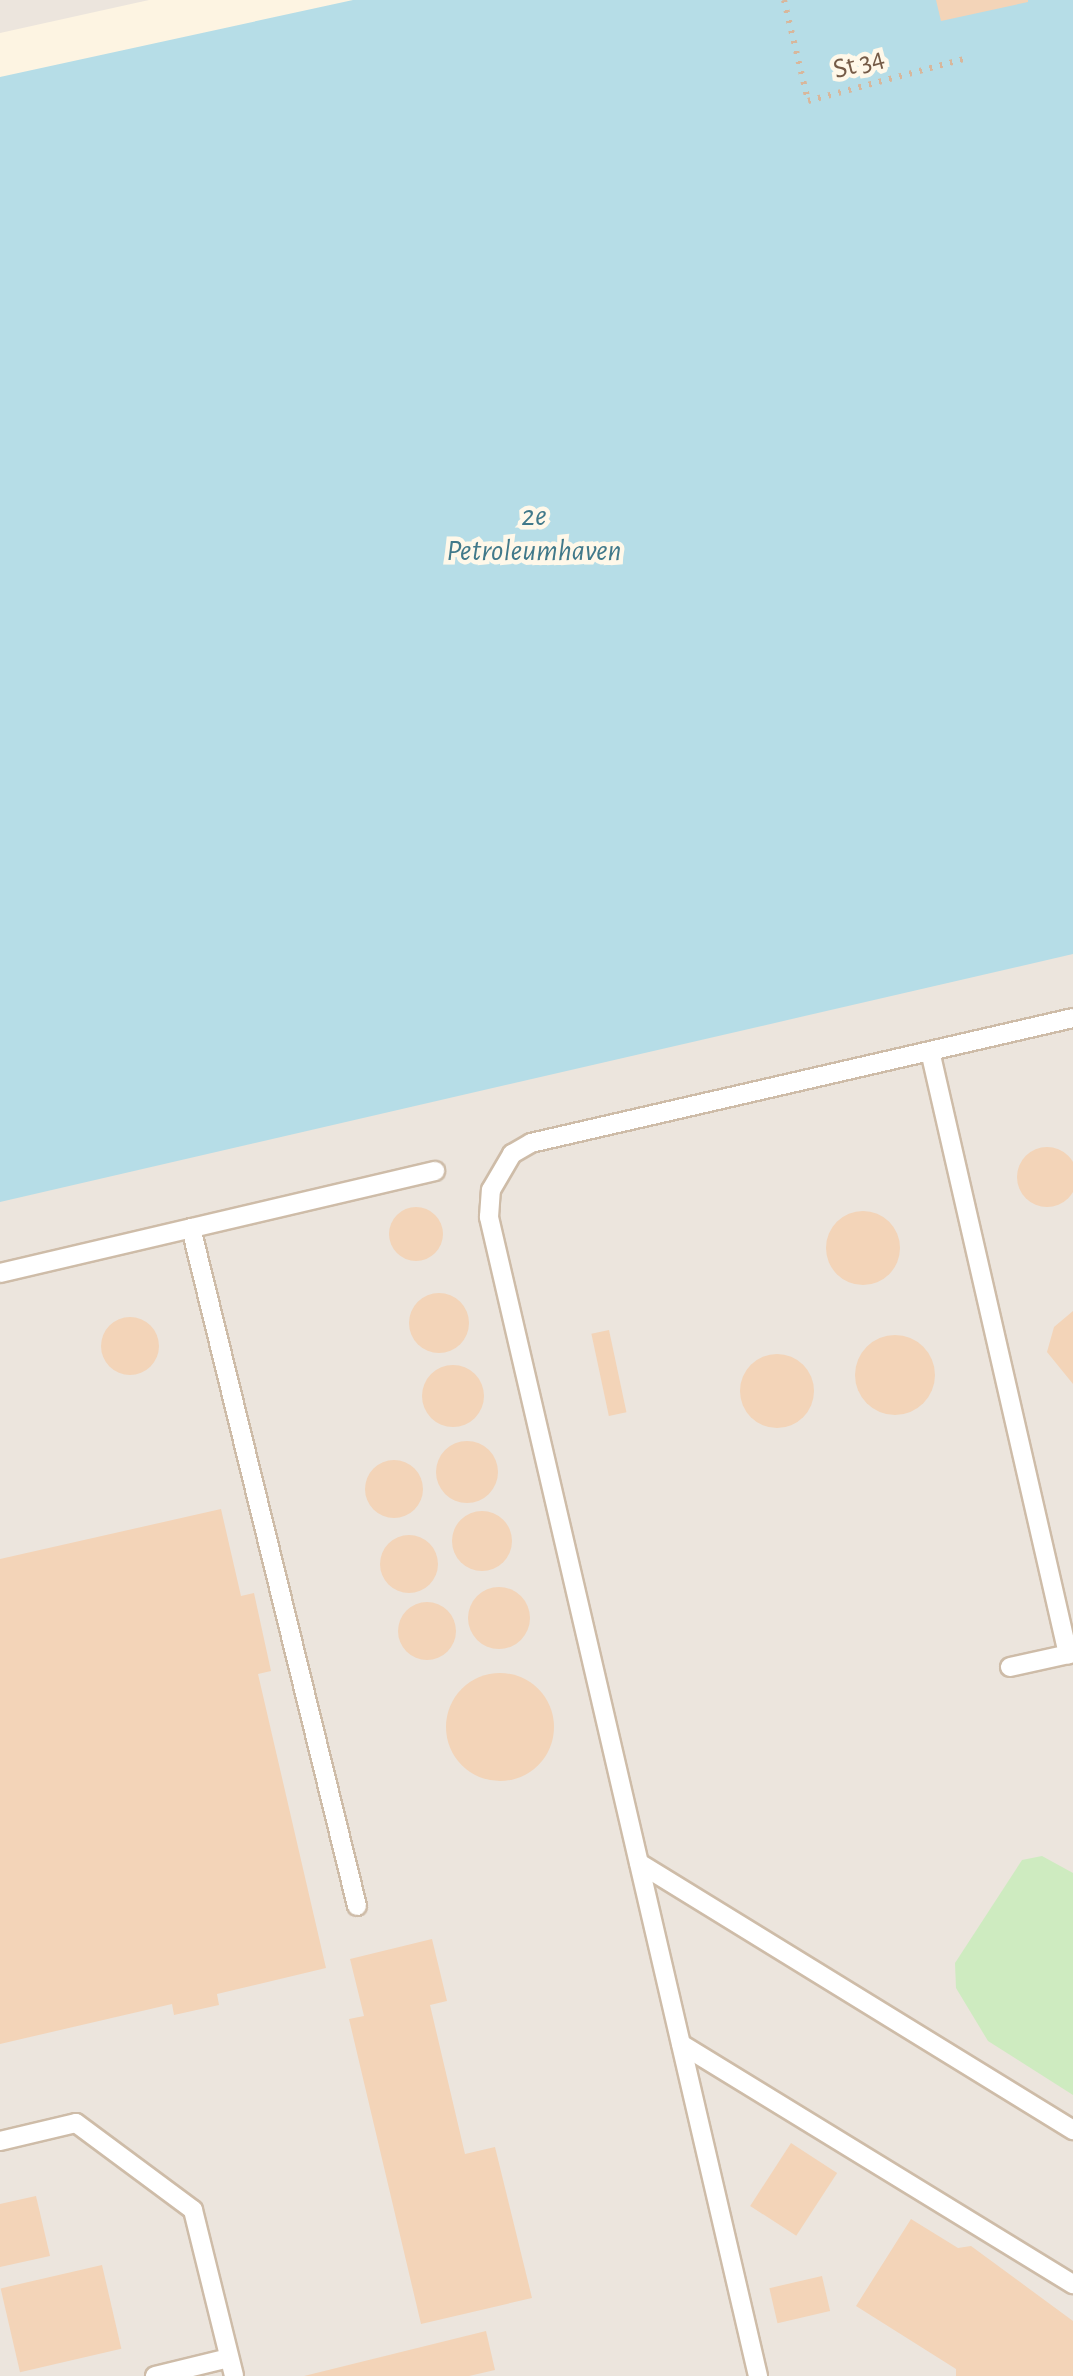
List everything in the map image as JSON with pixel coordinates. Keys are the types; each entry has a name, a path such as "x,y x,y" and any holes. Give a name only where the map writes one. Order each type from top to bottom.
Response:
{"lane":[{"path":"758,2376 488,1217 491,1190 512,1154 530,1143 1073,1018"},
{"path":"930,1051 1070,1653 1010,1667"},
{"path":"0,1273 435,1171"},
{"path":"191,1228 357,1906"},
{"path":"638,1863 1073,2130"},
{"path":"680,2044 1073,2284"},
{"path":"0,2141 76,2123 193,2210 232,2367 155,2376"}],"path":[{"name":"St 34","path":"784,0 808,101 964,60"}],"shaded area":[{"path":"0,0 149,0 0,33"},
{"path":"1073,951 1073,2376 0,2376 0,1196"}],"green space":[{"path":"1042,1856 1073,1873 1073,2095 988,2041 956,1988 955,1963 1022,1860"}],"water":[{"name":"2e Petroleumhaven","path":"353,0 1073,0 1073,954 0,1202 0,77"}],"building":[{"path":"936,0 1028,0 1028,2 941,21"},
{"path":"1047,1147 1068,1156 1077,1177 1068,1198 1047,1207 1026,1198 1017,1177 1026,1156"},
{"path":"416,1207 435,1215 443,1234 435,1253 416,1261 397,1253 389,1234 397,1215"},
{"path":"863,1211 889,1222 900,1248 889,1274 863,1285 837,1274 826,1248 837,1222"},
{"path":"439,1293 460,1302 469,1323 460,1344 439,1353 418,1344 409,1323 418,1302"},
{"path":"1073,1311 1073,1384 1047,1352 1054,1327"},
{"path":"130,1317 150,1326 159,1346 150,1366 130,1375 110,1366 101,1346 110,1326"},
{"path":"609,1330 626,1412 609,1416 591,1334"},
{"path":"895,1335 910,1338 923,1347 932,1360 932,1390 923,1403 910,1412 895,1415 880,1412 867,1403 858,1390 855,1375 858,1360 867,1347 880,1338"},
{"path":"777,1354 803,1365 814,1391 803,1417 777,1428 751,1417 740,1391 751,1365"},
{"path":"453,1365 475,1374 484,1396 475,1418 453,1427 431,1418 422,1396 431,1374"},
{"path":"467,1441 489,1450 498,1472 489,1494 467,1503 445,1494 436,1472 445,1450"},
{"path":"394,1460 415,1468 423,1489 415,1510 394,1518 373,1510 365,1489 373,1468"},
{"path":"221,1509 241,1596 254,1593 271,1671 258,1674 326,1968 217,1994 219,2005 174,2015 172,2004 0,2044 0,1559"},
{"path":"482,1511 504,1519 512,1541 504,1563 482,1571 460,1563 452,1541 460,1519"},
{"path":"409,1535 429,1544 438,1564 429,1584 409,1593 389,1584 380,1564 389,1544"},
{"path":"499,1587 521,1596 530,1618 521,1640 499,1649 477,1640 468,1618 477,1596"},
{"path":"427,1602 447,1611 456,1631 447,1651 427,1660 407,1651 398,1631 407,1611"},
{"path":"500,1673 521,1677 538,1689 550,1706 554,1727 550,1748 538,1765 521,1777 500,1781 479,1777 462,1765 450,1748 446,1727 450,1706 462,1689 479,1677"},
{"path":"432,1939 447,2001 430,2005 465,2154 495,2147 532,2298 421,2324 349,2019 364,2016 350,1959"},
{"path":"791,2143 837,2173 796,2236 750,2206"},
{"path":"36,2196 50,2256 0,2267 0,2204"},
{"path":"911,2219 958,2248 971,2246 1073,2321 1073,2376 956,2376 956,2369 856,2306"},
{"path":"102,2265 121,2349 20,2372 1,2288"},
{"path":"822,2276 830,2311 777,2323 769,2288"},
{"path":"486,2331 495,2370 469,2376 304,2376"}]}
